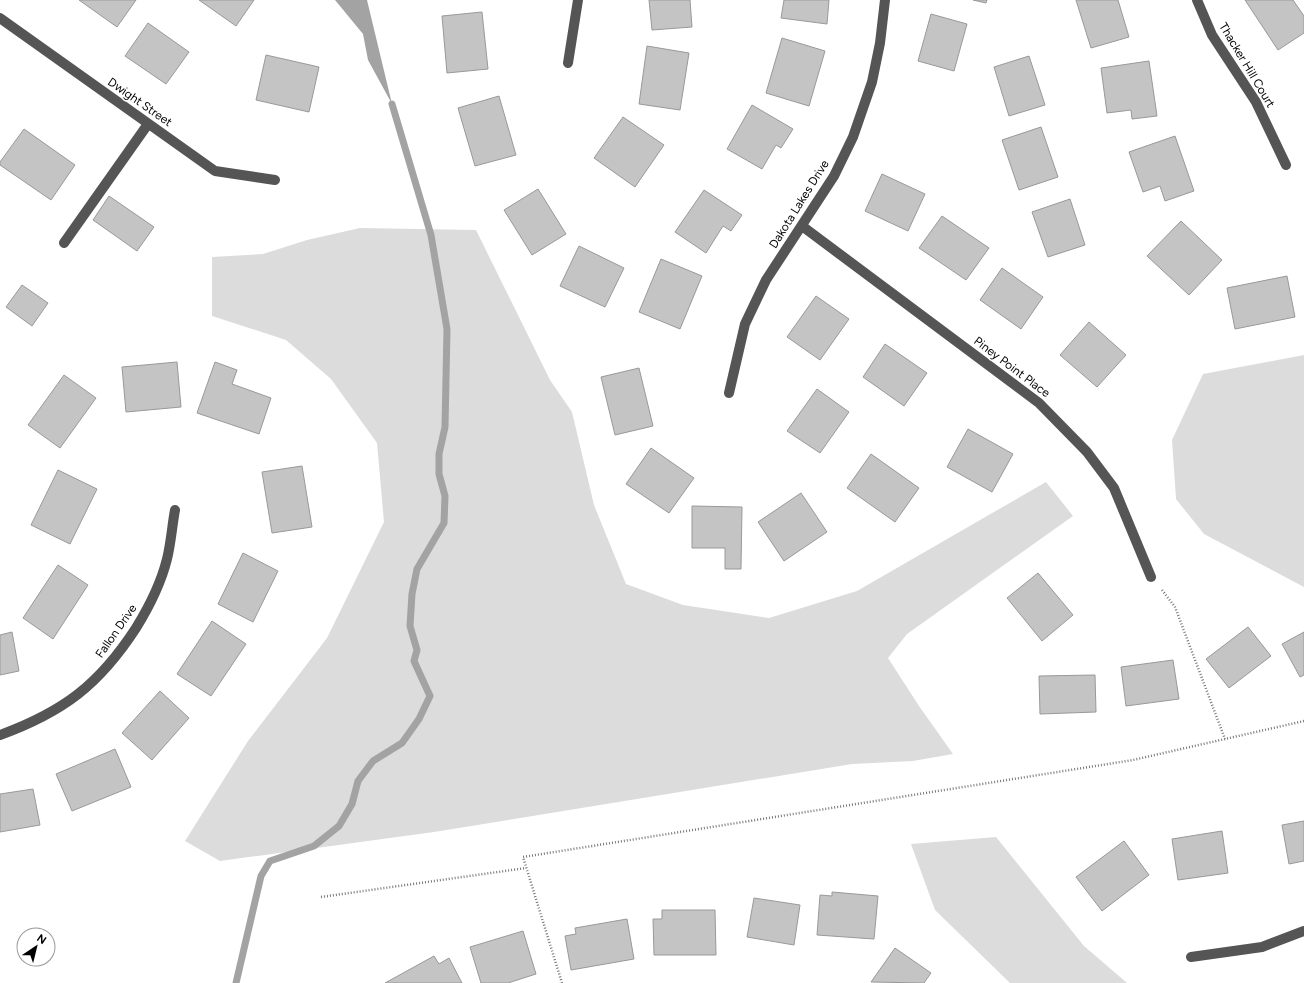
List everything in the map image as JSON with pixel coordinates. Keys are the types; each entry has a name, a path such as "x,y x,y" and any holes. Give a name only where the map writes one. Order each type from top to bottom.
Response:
{"street":[{"path":"568,63 578,0"},
{"name":"Dakota Lakes Drive","path":"730,393 745,324 766,280 834,176 853,136 872,82 880,44 885,0"},
{"name":"Thacker Hill Court","path":"1197,0 1212,35 1256,102 1286,165"},
{"name":"Dwight Street","path":"0,18 215,171 275,180"},
{"path":"64,243 148,124"},
{"name":"Piney Point Place","path":"802,226 1033,398 1056,419 1087,452 1114,488 1151,577"},
{"name":"Fallon Drive","path":"0,735 23,727 50,713 76,696 99,677 118,655 150,606 167,559 175,510"},
{"path":"1190,956 1262,948 1304,931"}],"path":[{"path":"1151,577 1176,607 1225,739"},
{"path":"562,983 523,857 1133,760 1304,721"},
{"path":"321,897 526,868"}],"shaded area":[{"path":"335,0 367,0 392,104 368,60 363,34"},
{"path":"360,228 476,230 550,380 572,412 594,505 626,584 683,605 769,618 857,591 1046,482 1073,516 907,634 888,658 919,706 953,754 913,761 852,764 434,832 220,861 185,841 248,741 327,638 384,522 377,443 331,379 286,340 212,316 212,257 263,254 307,240"},
{"path":"1304,355 1304,587 1204,534 1176,499 1172,440 1203,374"},
{"path":"996,837 1084,946 1127,983 1010,983 935,910 911,844"}],"building":[{"path":"79,0 136,0 117,27"},
{"path":"199,0 254,0 236,26"},
{"path":"649,0 690,0 692,27 652,30"},
{"path":"784,0 829,0 827,24 781,18"},
{"path":"973,0 987,0 986,3"},
{"path":"1076,0 1118,0 1129,37 1091,48"},
{"path":"1245,0 1293,0 1304,16 1304,33 1278,50"},
{"path":"482,12 488,69 447,73 442,16"},
{"path":"931,14 967,24 954,71 918,61"},
{"path":"148,23 189,52 166,84 125,56"},
{"path":"782,38 825,51 809,106 766,93"},
{"path":"647,46 689,53 680,110 639,104"},
{"path":"266,55 319,67 309,112 256,100"},
{"path":"1029,56 1045,105 1009,116 994,67"},
{"path":"1149,61 1157,116 1132,119 1131,110 1107,113 1101,68"},
{"path":"499,96 516,155 475,166 458,108"},
{"path":"752,105 793,129 781,148 776,145 762,169 727,149"},
{"path":"623,117 664,145 635,187 594,158"},
{"path":"1041,127 1058,177 1019,190 1002,140"},
{"path":"24,129 75,165 51,200 0,165 0,162"},
{"path":"1175,136 1194,191 1165,201 1160,186 1143,192 1129,152"},
{"path":"882,174 925,194 908,231 865,211"},
{"path":"538,189 566,234 532,255 504,210"},
{"path":"704,190 742,215 731,231 723,226 706,253 675,232"},
{"path":"109,196 154,227 137,251 93,220"},
{"path":"1070,199 1085,245 1048,257 1032,212"},
{"path":"942,216 989,248 966,280 919,248"},
{"path":"1181,221 1222,260 1189,295 1147,256"},
{"path":"579,246 624,268 605,307 560,286"},
{"path":"661,259 702,276 680,329 639,312"},
{"path":"1002,268 1043,297 1021,329 980,300"},
{"path":"1287,276 1295,317 1235,329 1227,288"},
{"path":"22,285 48,303 32,326 6,307"},
{"path":"816,296 849,319 820,360 787,337"},
{"path":"1089,322 1126,355 1097,387 1060,355"},
{"path":"885,344 927,373 904,406 863,377"},
{"path":"177,362 181,407 126,412 122,367"},
{"path":"215,362 237,370 232,384 271,398 259,434 197,413"},
{"path":"639,368 653,426 615,435 601,377"},
{"path":"64,375 96,398 60,448 28,425"},
{"path":"817,389 849,412 820,453 787,431"},
{"path":"968,429 1013,454 992,492 947,467"},
{"path":"651,448 694,478 669,513 626,484"},
{"path":"871,454 919,488 895,522 847,488"},
{"path":"302,466 312,527 272,533 262,472"},
{"path":"58,470 97,489 70,544 31,525"},
{"path":"801,493 827,532 784,561 758,522"},
{"path":"692,506 742,507 741,569 725,569 725,548 692,548"},
{"path":"243,553 278,571 253,622 218,604"},
{"path":"58,565 88,585 53,639 23,618"},
{"path":"1038,573 1073,615 1042,641 1007,598"},
{"path":"212,621 246,644 211,696 177,674"},
{"path":"1248,627 1271,656 1229,688 1206,659"},
{"path":"12,632 19,671 0,675 0,635"},
{"path":"1304,632 1304,675 1300,677 1282,644"},
{"path":"1173,660 1179,699 1126,706 1121,667"},
{"path":"1095,675 1096,712 1040,714 1039,676"},
{"path":"160,691 189,718 152,760 122,733"},
{"path":"115,749 131,787 72,811 56,774"},
{"path":"33,789 40,825 0,832 0,794"},
{"path":"1304,821 1304,861 1289,864 1282,825"},
{"path":"1222,831 1228,873 1178,880 1172,839"},
{"path":"1124,841 1149,875 1102,911 1076,877"},
{"path":"832,892 878,896 874,939 817,935 820,895 832,896"},
{"path":"754,898 800,905 794,945 747,937"},
{"path":"662,910 715,910 716,955 654,955 653,919 662,919"},
{"path":"627,919 634,959 571,970 565,936 576,934 575,928"},
{"path":"523,931 536,974 508,983 481,983 470,947"},
{"path":"895,948 931,973 924,983 871,982"},
{"path":"434,956 439,964 449,958 462,983 385,983"}],"waterway":[{"path":"236,983 261,876 270,861 314,846 339,826 352,804 358,781 373,761 402,743 419,719 430,696 414,661 417,650 410,626 412,594 417,569 444,523 445,496 439,474 439,454 445,427 447,329 431,235 392,104"}]}
